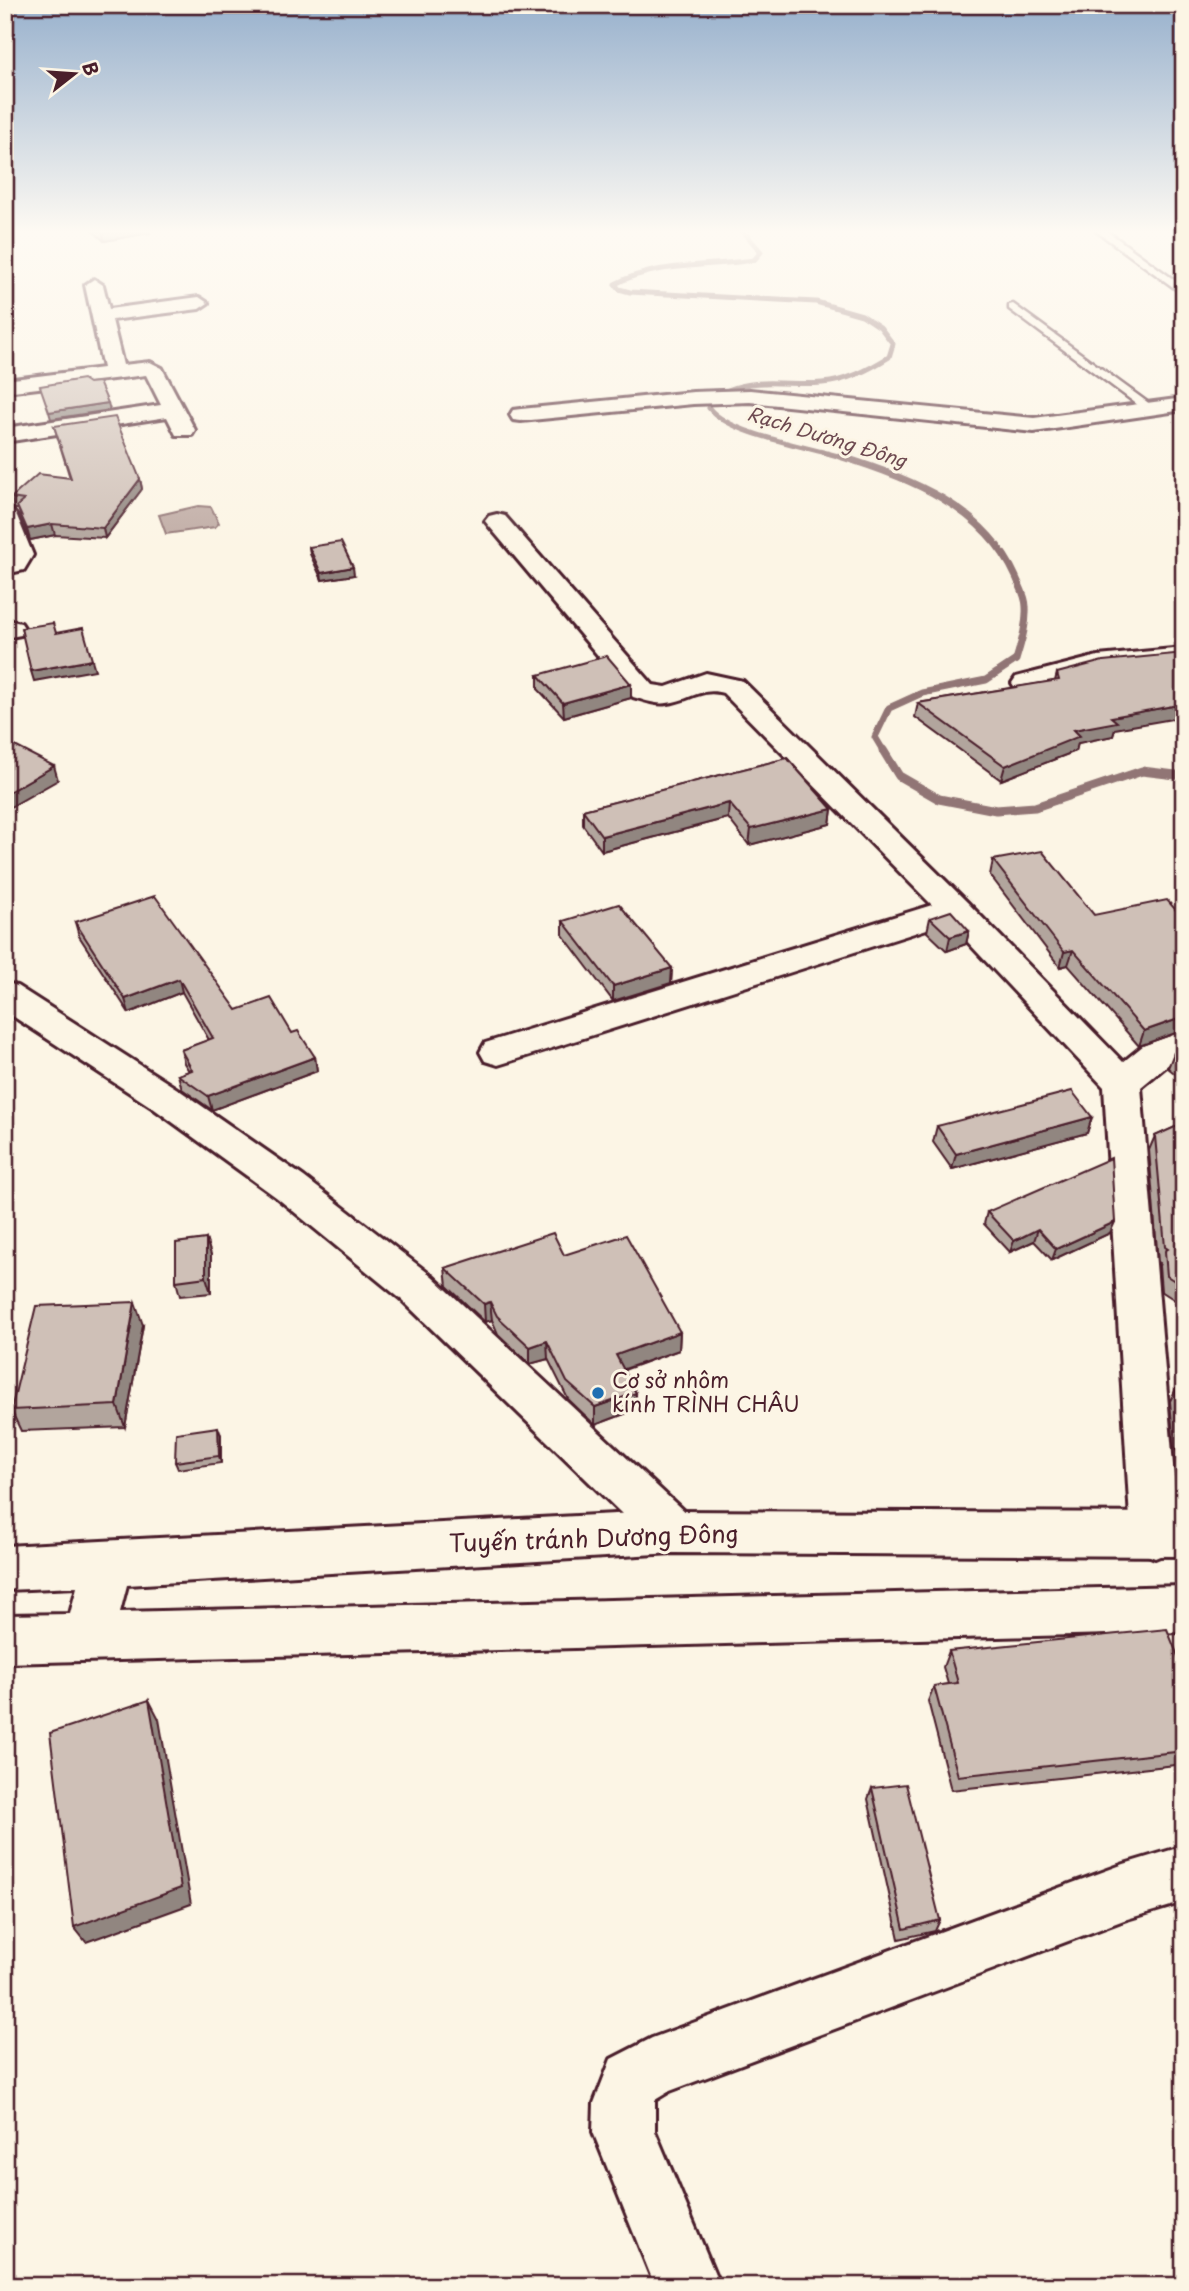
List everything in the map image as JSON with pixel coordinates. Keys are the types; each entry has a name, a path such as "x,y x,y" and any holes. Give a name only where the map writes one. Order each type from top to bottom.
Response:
{"street":[{"path":"105,338 114,372"},
{"path":"5,386 153,369 184,430"},
{"path":"521,415 693,398 750,396 1034,425 1184,404"},
{"path":"5,435 173,410"},
{"path":"5,516 21,555 15,565 5,567"},
{"path":"497,521 643,691 663,696 674,694 705,679 733,687 955,909 1122,1083 1169,1535"},
{"path":"1026,683 1098,664 1184,656"},
{"path":"498,1052 955,909"},
{"path":"5,994 166,1099 290,1187 417,1288 673,1532"},
{"path":"1122,1083 1157,1054 1184,1042"},
{"name":"Tuyến tránh Dương Đông","path":"5,1568 673,1532 1169,1535"},
{"path":"89,1636 108,1564"},
{"path":"5,1639 1184,1609"},
{"path":"688,2286 624,2132 624,2103 632,2080 652,2068 1124,1892 1184,1874"}],"lane":[{"path":"1055,338 1150,408"}],"shaded area":[{"path":"198,506 211,507 219,523 215,527 166,534 159,515"}],"building":[{"path":"83,379 89,383 99,382 108,403 49,412 40,386"},
{"path":"115,417 140,479 103,528 52,524 27,529 17,506 24,500 11,498 38,474 71,478 54,426"},
{"path":"341,542 353,567 321,573 309,547"},
{"path":"53,623 56,633 83,628 92,660 31,671 21,628"},
{"path":"1184,653 1184,704 1111,717 1117,722 1074,730 1080,736 1005,766 918,703 1059,680 1057,673 1103,661"},
{"path":"607,656 631,684 563,703 538,675"},
{"path":"5,741 54,766 5,794"},
{"path":"787,758 832,809 751,829 729,803 602,836 583,810"},
{"path":"1042,851 1094,915 1167,900 1184,919 1184,1017 1144,1031 1073,950 1064,952 993,860"},
{"path":"155,896 237,1010 271,998 292,1033 298,1031 315,1057 208,1096 178,1075 192,1070 181,1050 213,1038 179,979 125,999 75,922"},
{"path":"619,904 672,968 613,986 563,921"},
{"path":"951,911 969,931 950,937 930,918"},
{"path":"1184,1047 1184,1061 1174,1053"},
{"path":"1072,1091 1092,1117 956,1154 937,1126"},
{"path":"1184,1123 1184,1287 1167,1276 1165,1251 1168,1249 1165,1247 1155,1136"},
{"path":"1111,1158 1115,1222 1056,1249 1038,1229 1014,1241 987,1212"},
{"path":"553,1233 564,1255 626,1235 680,1332 616,1355 636,1393 595,1407 567,1382 547,1341 530,1347 497,1316 490,1302 484,1304 445,1268"},
{"path":"206,1239 206,1277 176,1281 176,1243"},
{"path":"135,1302 117,1405 11,1410 36,1306"},
{"path":"1184,1388 1184,1441 1180,1434 1176,1389"},
{"path":"218,1427 219,1456 175,1462 176,1433"},
{"path":"1167,1629 1184,1671 1184,1751 958,1776 934,1686 958,1683 949,1651"},
{"path":"149,1700 181,1888 74,1927 50,1733"},
{"path":"906,1784 940,1920 904,1929 872,1788"}],"waterway":[{"name":"Rạch Dương Đông","path":"728,390 751,384 810,384 840,380 889,357 893,344 888,338"},
{"name":"Rạch Dương Đông","path":"709,408 734,426 752,433 845,458"},
{"name":"Rạch Dương Đông","path":"839,456 917,485 965,513 1002,553 1016,577 1026,603 1025,627 1016,660 986,680 922,693 889,708 875,737 884,752"},
{"name":"Rạch Dương Đông","path":"883,750 899,776 939,799 996,810 1035,807 1142,771 1184,776"}],"place":[{"name":"Cơ sở nhôm kính TRÌNH CHÂU","path":"598,1393"}]}
